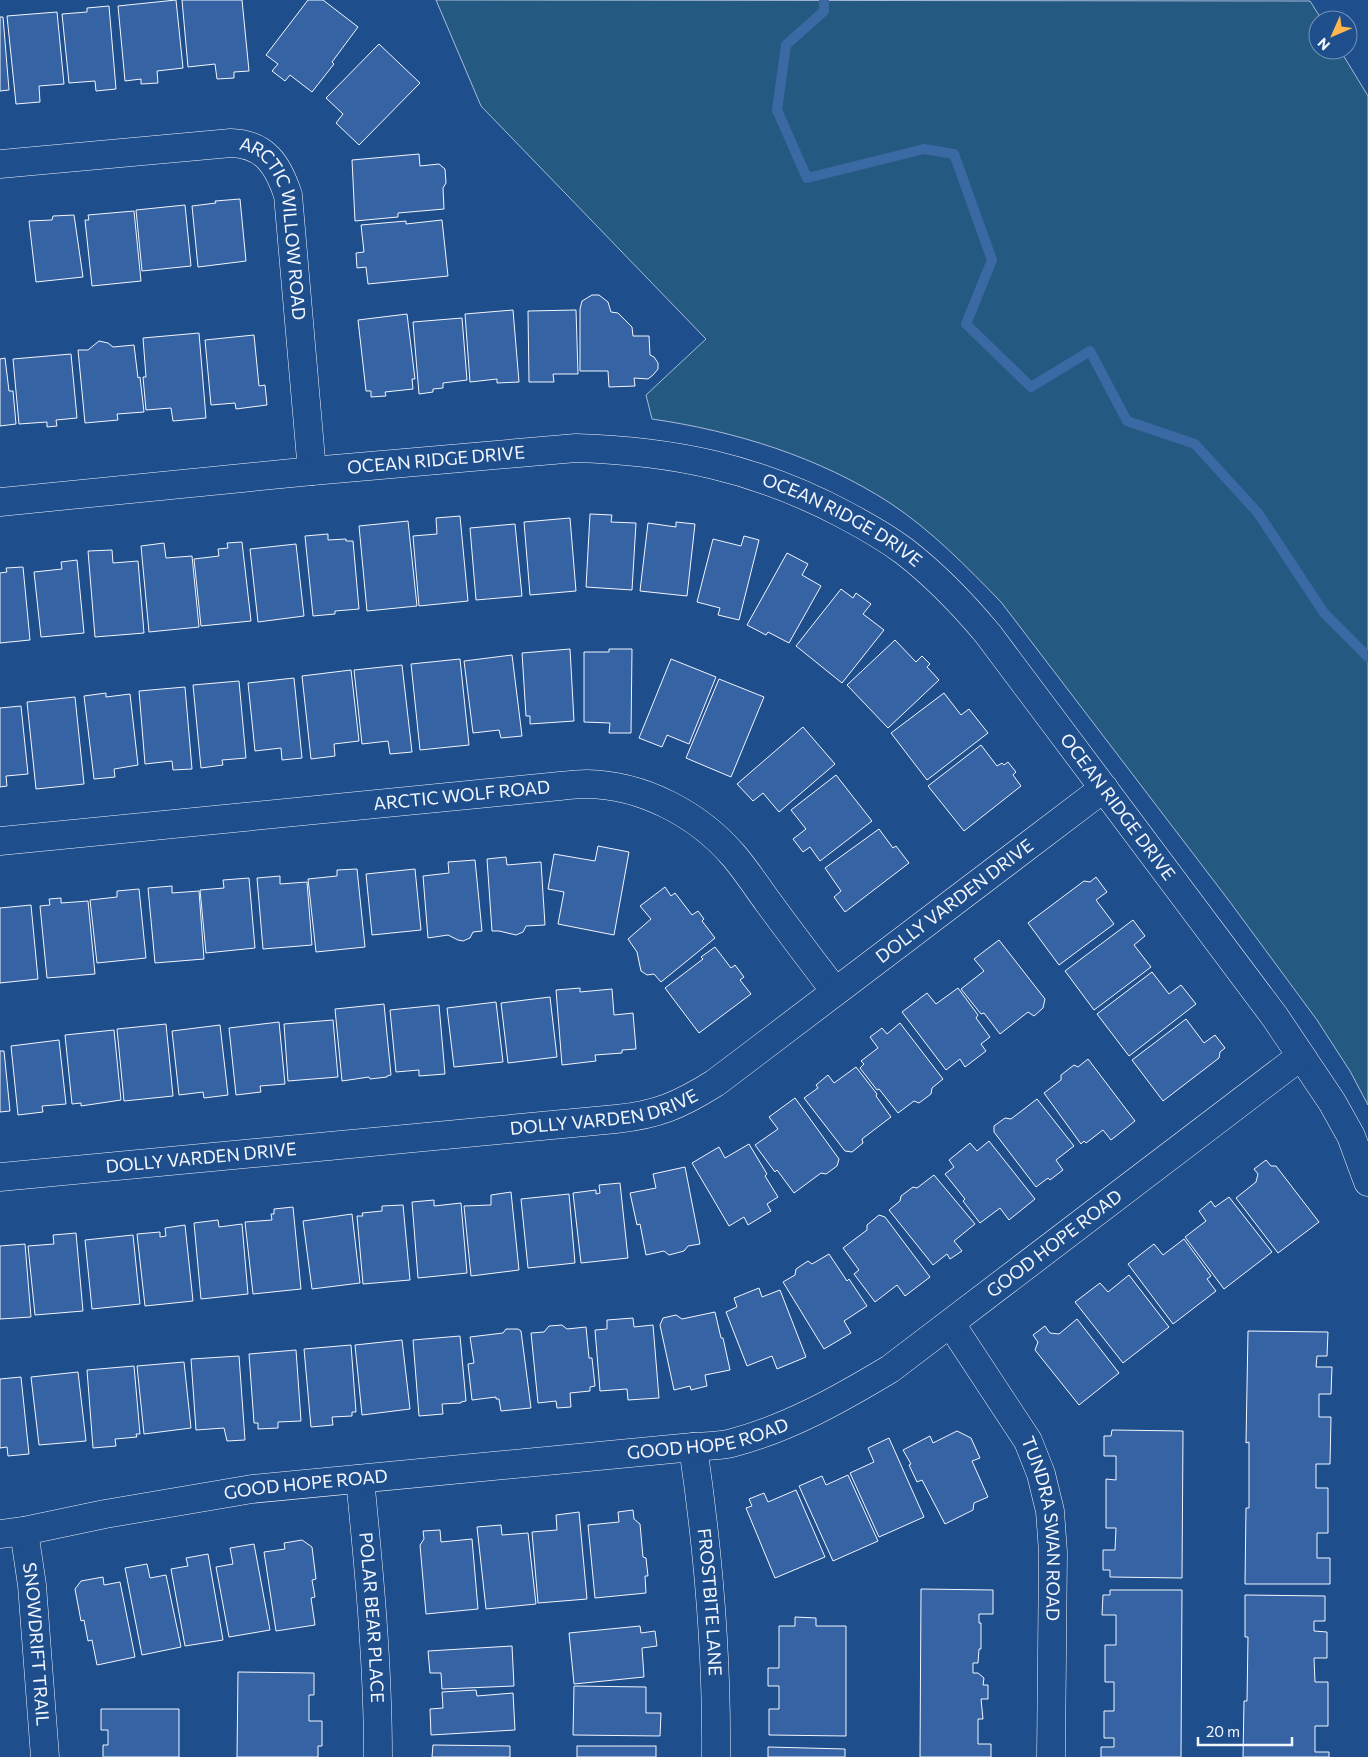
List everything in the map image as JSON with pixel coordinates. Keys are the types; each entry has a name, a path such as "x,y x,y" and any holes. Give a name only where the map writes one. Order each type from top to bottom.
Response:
{"street":[{"name":"ARCTIC WILLOW ROAD","path":"0,164 231,143 246,144 265,155 281,174 288,195 312,472"},
{"name":"OCEAN RIDGE DRIVE","path":"0,502 576,448 667,455 715,464 754,475 801,493 870,528 904,551 962,604 988,634 1275,1016 1332,1102 1351,1136 1368,1182"},
{"name":"ARCTIC WOLF ROAD","path":"0,840 560,786 587,784 612,787 638,793 666,803 711,833 734,856 835,991"},
{"name":"DOLLY VARDEN DRIVE","path":"0,1177 642,1116 668,1109 694,1097 715,1083 1104,788"},
{"name":"GOOD HOPE ROAD","path":"12,1533 105,1514 252,1489 693,1447 730,1443 762,1434 793,1422 839,1399 890,1369 1301,1056"},
{"name":"TUNDRA SWAN ROAD","path":"951,1324 1028,1441 1041,1474 1050,1511 1053,1552 1051,1757"},
{"name":"FROSTBITE LANE","path":"693,1447 700,1490 712,1627 717,1698 716,1757"},
{"name":"POLAR BEAR PLACE","path":"360,1479 378,1714 378,1757"},
{"name":"SNOWDRIFT TRAIL","path":"12,1533 32,1585 45,1757"}],"shaded area":[{"path":"436,0 1310,1 1316,10 1308,10 1308,60 1346,60 1368,96 1368,1105 1350,1071 1317,1020 1227,898 1001,602 962,562 920,525 890,503 835,472 776,448 745,439 683,424 652,419 646,395 706,339 481,106"}],"building":[{"path":"176,0 183,68 157,71 158,83 141,84 141,79 125,81 118,6"},
{"path":"182,0 242,0 249,71 234,72 234,78 217,79 215,64 188,67"},
{"path":"308,0 323,0 358,27 332,62 334,64 312,92 290,75 285,81 272,71 278,64 266,55"},
{"path":"109,6 116,89 96,91 95,81 69,83 62,14 87,12 87,8"},
{"path":"57,12 64,84 39,86 40,102 16,104 7,16"},
{"path":"0,17 3,17 9,90 0,91"},
{"path":"379,44 420,83 359,145 336,123 343,114 326,98"},
{"path":"419,154 420,166 439,164 445,169 446,183 443,188 444,209 398,213 398,217 355,221 352,160"},
{"path":"240,199 246,261 198,267 192,206 216,203 215,201"},
{"path":"185,205 191,266 142,271 136,210"},
{"path":"134,211 141,281 92,286 85,220 89,220 88,215"},
{"path":"74,215 83,277 36,282 29,221 52,220 53,216"},
{"path":"442,220 448,276 368,284 366,267 357,268 356,253 364,252 361,225 406,221 406,224"},
{"path":"592,295 599,295 608,302 611,312 618,313 632,327 633,336 649,336 650,355 658,363 658,369 648,379 634,378 635,386 609,387 608,371 580,371 580,309 582,301"},
{"path":"513,310 519,382 497,383 497,379 470,382 465,314"},
{"path":"576,310 578,374 553,374 554,382 529,382 528,311"},
{"path":"407,314 415,379 412,379 413,389 385,392 386,396 371,397 371,391 366,391 358,320"},
{"path":"462,318 467,380 443,383 443,388 419,394 413,322"},
{"path":"199,333 206,418 173,421 171,408 146,410 143,377 146,377 143,338"},
{"path":"254,335 259,386 265,385 267,405 236,409 235,403 211,405 205,340"},
{"path":"99,341 108,343 113,347 134,345 144,412 117,414 118,420 85,423 78,350 88,350"},
{"path":"71,354 77,418 56,420 57,426 47,427 47,422 19,424 13,359"},
{"path":"5,358 9,391 13,391 16,424 0,426 0,359"},
{"path":"590,514 612,515 611,522 636,523 632,590 586,587"},
{"path":"460,516 468,601 419,606 413,536 437,534 436,518"},
{"path":"570,518 576,591 530,595 524,522"},
{"path":"408,521 417,606 367,611 359,526"},
{"path":"676,522 695,524 687,596 640,591 648,523 676,527"},
{"path":"515,524 522,596 476,600 470,528"},
{"path":"328,534 328,540 346,539 346,541 353,541 359,609 335,611 335,614 313,616 305,536"},
{"path":"744,536 759,540 739,620 718,615 720,608 697,602 713,539 741,546"},
{"path":"242,542 251,621 201,626 194,559 219,556 218,549 228,548 227,543"},
{"path":"164,543 166,558 192,556 199,627 149,632 141,546"},
{"path":"296,544 304,616 258,622 250,549"},
{"path":"112,550 113,563 138,561 144,633 95,637 88,551"},
{"path":"787,553 808,564 802,575 821,586 789,643 768,632 766,635 747,625"},
{"path":"77,560 84,633 41,637 34,572 62,569 61,562"},
{"path":"23,567 30,640 0,643 0,573 7,572 6,568"},
{"path":"841,589 853,598 856,593 871,604 863,614 884,630 842,683 796,646"},
{"path":"895,640 916,662 922,656 930,664 927,667 939,680 888,728 847,685"},
{"path":"570,649 574,721 530,724 530,716 526,716 522,653"},
{"path":"609,649 632,649 631,733 609,733 610,723 584,722 584,652 609,652"},
{"path":"512,655 522,736 501,738 499,730 473,733 464,661"},
{"path":"460,659 469,745 420,750 411,664"},
{"path":"671,659 716,677 689,744 667,735 662,747 639,738"},
{"path":"402,665 412,752 390,754 388,741 362,744 354,670"},
{"path":"351,670 359,741 334,744 335,756 311,759 302,676"},
{"path":"294,678 302,758 282,760 281,748 255,751 248,683"},
{"path":"719,679 764,697 731,777 686,758"},
{"path":"239,681 246,758 222,760 223,765 201,768 193,685"},
{"path":"185,687 192,769 173,770 172,761 145,764 139,691"},
{"path":"106,693 106,697 130,694 138,765 114,769 115,777 94,779 84,696"},
{"path":"944,693 961,715 969,709 988,733 927,780 891,733"},
{"path":"75,697 84,784 36,789 27,702"},
{"path":"21,706 28,774 6,776 7,786 0,787 0,708"},
{"path":"803,727 835,764 779,812 763,793 753,801 737,784"},
{"path":"981,745 997,766 1008,762 1016,772 1013,775 1021,786 964,831 928,786"},
{"path":"836,775 872,821 820,861 810,847 803,852 793,839 806,829 791,810"},
{"path":"879,829 893,848 896,846 909,863 845,912 834,897 841,891 825,868"},
{"path":"598,846 629,852 614,935 558,924 564,892 548,889 554,854 595,861"},
{"path":"506,857 507,865 541,862 545,925 526,926 523,932 516,935 492,931 487,859"},
{"path":"475,860 482,931 473,932 470,938 463,941 448,935 428,938 423,876 449,873 448,862"},
{"path":"357,869 365,947 316,952 308,879 337,876 337,870"},
{"path":"415,869 421,930 372,935 366,874"},
{"path":"280,876 280,884 307,882 312,945 263,949 257,878"},
{"path":"1096,877 1107,892 1096,900 1114,924 1059,965 1028,923 1084,881 1090,882"},
{"path":"249,878 255,948 206,953 200,890 224,888 223,880"},
{"path":"172,886 172,893 199,891 204,959 155,963 148,888"},
{"path":"665,887 671,896 675,893 692,915 698,911 704,919 702,921 715,938 661,982 654,974 647,975 641,971 637,952 628,939 651,919 640,906"},
{"path":"139,889 146,958 97,963 90,900 117,897 117,891"},
{"path":"61,898 61,903 88,901 95,974 47,978 40,906 50,905 49,899"},
{"path":"31,905 38,979 0,983 0,908"},
{"path":"1133,920 1145,936 1134,945 1151,967 1094,1010 1065,971"},
{"path":"999,940 1045,999 1043,1008 1034,1016 1028,1012 1000,1034 984,1013 981,1014 961,989 984,971 974,959"},
{"path":"715,947 731,968 735,965 744,977 740,980 751,994 699,1033 665,988 703,959 701,957"},
{"path":"1152,972 1169,994 1181,985 1196,1004 1129,1056 1097,1014"},
{"path":"580,988 580,992 612,989 614,1015 633,1013 636,1049 622,1050 622,1053 595,1055 596,1061 562,1065 556,990"},
{"path":"958,988 978,1015 976,1018 990,1037 981,1044 986,1051 965,1067 960,1059 946,1070 902,1012 927,993 936,1004"},
{"path":"550,997 557,1057 508,1063 501,1003"},
{"path":"496,1002 503,1062 454,1067 447,1008"},
{"path":"384,1004 391,1075 342,1081 335,1009"},
{"path":"439,1005 445,1074 419,1076 419,1070 396,1072 390,1010"},
{"path":"1186,1019 1204,1043 1215,1035 1225,1048 1220,1052 1219,1058 1163,1101 1132,1060"},
{"path":"333,1020 338,1077 288,1081 284,1024"},
{"path":"279,1022 285,1084 260,1086 261,1092 236,1095 229,1028"},
{"path":"900,1023 943,1079 932,1088 931,1094 919,1103 914,1101 898,1113 860,1068 864,1064 861,1061 878,1048 870,1037 882,1028 887,1034"},
{"path":"166,1024 173,1096 124,1101 117,1029"},
{"path":"220,1025 228,1095 204,1098 203,1092 179,1095 172,1031"},
{"path":"114,1030 121,1100 81,1106 81,1103 72,1104 65,1035"},
{"path":"59,1040 66,1104 42,1106 43,1112 18,1115 11,1046"},
{"path":"0,1051 4,1051 10,1111 0,1112"},
{"path":"1088,1059 1135,1121 1111,1140 1103,1130 1086,1143 1084,1141 1081,1144 1044,1093 1061,1080 1061,1075 1074,1065 1078,1067"},
{"path":"856,1067 877,1094 876,1096 891,1117 862,1139 863,1143 852,1152 845,1151 804,1098 818,1088 816,1085 828,1075 834,1083"},
{"path":"795,1098 839,1159 837,1166 826,1174 821,1173 794,1193 777,1170 775,1172 755,1145 778,1129 769,1117"},
{"path":"1037,1099 1074,1146 1056,1160 1063,1170 1050,1180 1048,1178 1036,1187 994,1132 994,1126 1005,1118 1011,1119"},
{"path":"989,1141 1035,1199 1009,1220 1000,1208 980,1223 963,1201 965,1199 945,1174 954,1167 949,1160 970,1143 977,1151"},
{"path":"749,1144 778,1197 767,1204 771,1211 748,1225 744,1217 729,1226 692,1163 719,1147 725,1158"},
{"path":"1266,1160 1271,1166 1276,1166 1319,1222 1278,1253 1236,1198 1256,1182 1258,1174 1254,1169"},
{"path":"685,1167 700,1244 688,1246 684,1251 669,1255 664,1251 646,1255 640,1224 637,1225 630,1193 656,1188 653,1174"},
{"path":"934,1175 975,1224 954,1241 962,1251 950,1259 947,1254 933,1265 889,1210 900,1201 901,1196 913,1187 917,1188"},
{"path":"620,1183 628,1258 581,1263 573,1193 596,1190 596,1194 600,1193 599,1185"},
{"path":"511,1192 519,1270 471,1276 464,1206 491,1205 491,1195"},
{"path":"569,1194 575,1263 528,1268 521,1199"},
{"path":"1229,1197 1272,1252 1224,1289 1185,1237 1206,1221 1199,1211 1211,1201 1215,1207"},
{"path":"434,1200 434,1206 461,1203 467,1273 418,1278 412,1202"},
{"path":"403,1205 410,1280 363,1284 357,1216 363,1216 362,1213 382,1211 382,1206"},
{"path":"293,1207 301,1289 253,1294 245,1222 272,1220 271,1214 274,1214 274,1209"},
{"path":"352,1214 360,1283 312,1289 303,1221"},
{"path":"879,1215 885,1217 930,1277 905,1296 897,1285 875,1302 854,1274 859,1270 843,1248 867,1230 867,1225"},
{"path":"218,1220 219,1227 242,1224 248,1294 201,1299 194,1223"},
{"path":"185,1225 193,1301 145,1306 137,1234 160,1232 160,1237 166,1236 165,1228"},
{"path":"76,1233 83,1311 35,1315 28,1246 54,1244 53,1235"},
{"path":"133,1235 140,1304 92,1309 85,1240"},
{"path":"1184,1239 1211,1276 1207,1279 1216,1291 1173,1324 1128,1264 1154,1244 1163,1255"},
{"path":"25,1244 31,1317 0,1319 0,1246"},
{"path":"829,1254 867,1306 844,1321 851,1333 824,1349 783,1282 795,1275 796,1269 808,1261 812,1264"},
{"path":"1129,1275 1169,1327 1123,1363 1075,1302 1100,1283 1108,1292"},
{"path":"759,1288 762,1297 780,1290 806,1357 777,1369 772,1356 747,1366 726,1312 737,1307 734,1298"},
{"path":"715,1312 730,1370 705,1375 707,1386 691,1390 690,1386 674,1390 660,1325 663,1318 676,1315 682,1319"},
{"path":"633,1318 634,1327 653,1325 659,1398 628,1400 627,1389 600,1391 595,1330 607,1329 607,1320"},
{"path":"1077,1319 1119,1373 1079,1405 1035,1350 1038,1342 1033,1335 1045,1326 1050,1333 1059,1334"},
{"path":"562,1325 567,1329 586,1327 589,1358 592,1358 595,1386 590,1387 590,1391 570,1393 571,1407 557,1408 556,1401 538,1403 531,1333 544,1332 549,1326"},
{"path":"506,1329 518,1329 521,1331 531,1408 501,1411 499,1399 496,1399 496,1397 472,1400 468,1364 474,1363 470,1337 503,1333"},
{"path":"1248,1331 1328,1332 1327,1356 1317,1356 1316,1367 1332,1367 1331,1394 1319,1394 1319,1417 1331,1417 1330,1464 1316,1464 1316,1488 1328,1488 1328,1533 1317,1533 1317,1558 1330,1558 1330,1584 1245,1584 1246,1508 1249,1508 1249,1442 1246,1443"},
{"path":"460,1336 466,1401 442,1404 443,1414 419,1416 413,1340"},
{"path":"402,1340 410,1409 362,1415 355,1345"},
{"path":"351,1345 356,1412 352,1412 352,1416 332,1417 333,1425 311,1427 304,1349"},
{"path":"296,1350 301,1421 278,1422 278,1428 258,1429 258,1423 254,1423 249,1354"},
{"path":"239,1356 245,1440 227,1441 224,1428 196,1430 191,1359"},
{"path":"184,1362 191,1428 144,1434 137,1366"},
{"path":"134,1366 140,1434 136,1434 137,1437 115,1439 116,1446 93,1448 87,1370"},
{"path":"78,1372 86,1441 39,1445 31,1377"},
{"path":"21,1377 29,1454 8,1456 7,1447 0,1448 0,1379"},
{"path":"1112,1430 1183,1431 1182,1578 1110,1577 1110,1570 1103,1570 1103,1550 1115,1550 1116,1528 1106,1528 1106,1479 1116,1480 1116,1456 1104,1456 1104,1436 1111,1436"},
{"path":"957,1431 971,1438 980,1458 972,1461 988,1497 974,1503 973,1510 945,1524 922,1480 917,1482 909,1465 911,1464 903,1450 930,1436 933,1443"},
{"path":"889,1438 924,1517 879,1537 850,1473 874,1462 868,1448"},
{"path":"848,1475 878,1541 833,1561 799,1486 822,1476 826,1485"},
{"path":"796,1490 825,1557 775,1578 746,1508 752,1506 749,1499 764,1493 768,1502"},
{"path":"633,1510 634,1519 640,1524 643,1557 646,1558 648,1576 645,1576 646,1593 595,1598 588,1525 619,1522 618,1512"},
{"path":"579,1512 587,1599 538,1603 532,1532 557,1530 556,1515"},
{"path":"501,1525 502,1535 528,1533 536,1604 486,1609 477,1527"},
{"path":"440,1530 441,1542 472,1539 478,1609 426,1614 420,1545 424,1539 423,1531"},
{"path":"302,1540 312,1547 316,1579 312,1580 315,1597 311,1598 315,1625 276,1631 264,1552 285,1549 284,1543"},
{"path":"254,1544 270,1630 229,1637 216,1567 233,1564 230,1548"},
{"path":"208,1554 223,1640 185,1646 171,1569 188,1566 186,1558"},
{"path":"147,1564 150,1578 166,1575 181,1647 142,1655 125,1568"},
{"path":"103,1577 104,1585 120,1582 135,1657 97,1665 92,1640 88,1641 84,1620 81,1621 75,1589 81,1581"},
{"path":"921,1589 993,1590 993,1614 979,1614 981,1649 979,1649 978,1663 973,1663 973,1673 978,1673 984,1678 983,1685 988,1685 988,1699 981,1699 983,1719 978,1719 978,1744 991,1744 991,1757 920,1757"},
{"path":"1110,1590 1182,1590 1181,1757 1101,1757 1101,1747 1114,1747 1114,1738 1104,1738 1104,1711 1114,1711 1114,1682 1105,1682 1105,1645 1116,1645 1116,1615 1102,1615 1103,1595 1110,1595"},
{"path":"1245,1595 1325,1596 1325,1621 1314,1621 1314,1631 1327,1632 1327,1658 1314,1658 1315,1682 1328,1682 1328,1726 1315,1726 1315,1752 1329,1752 1329,1757 1243,1757 1244,1701 1247,1701 1248,1637 1245,1637"},
{"path":"795,1617 816,1618 816,1626 846,1626 846,1736 769,1735 769,1709 779,1709 779,1686 768,1686 768,1668 779,1668 779,1626 795,1626"},
{"path":"640,1626 641,1633 655,1631 657,1646 642,1648 644,1677 574,1684 569,1633"},
{"path":"512,1646 514,1686 442,1689 441,1673 430,1673 428,1651"},
{"path":"238,1672 314,1673 314,1695 309,1695 309,1721 322,1721 322,1746 318,1746 318,1757 237,1757"},
{"path":"574,1686 646,1687 646,1713 661,1713 660,1736 573,1735"},
{"path":"476,1690 477,1696 513,1693 515,1730 431,1735 430,1709 443,1708 442,1692"},
{"path":"101,1709 179,1709 179,1757 103,1757 103,1745 108,1745 108,1730 101,1730"},
{"path":"433,1745 510,1746 510,1757 432,1757"},
{"path":"577,1746 656,1746 656,1757 577,1757"},
{"path":"768,1747 845,1749 845,1757 768,1757"}],"waterway":[{"path":"824,0 824,11 786,45 777,110 807,178 924,149 954,154 992,260 966,324 1031,387 1090,351 1127,421 1195,444 1258,513 1324,613 1368,657"}]}
